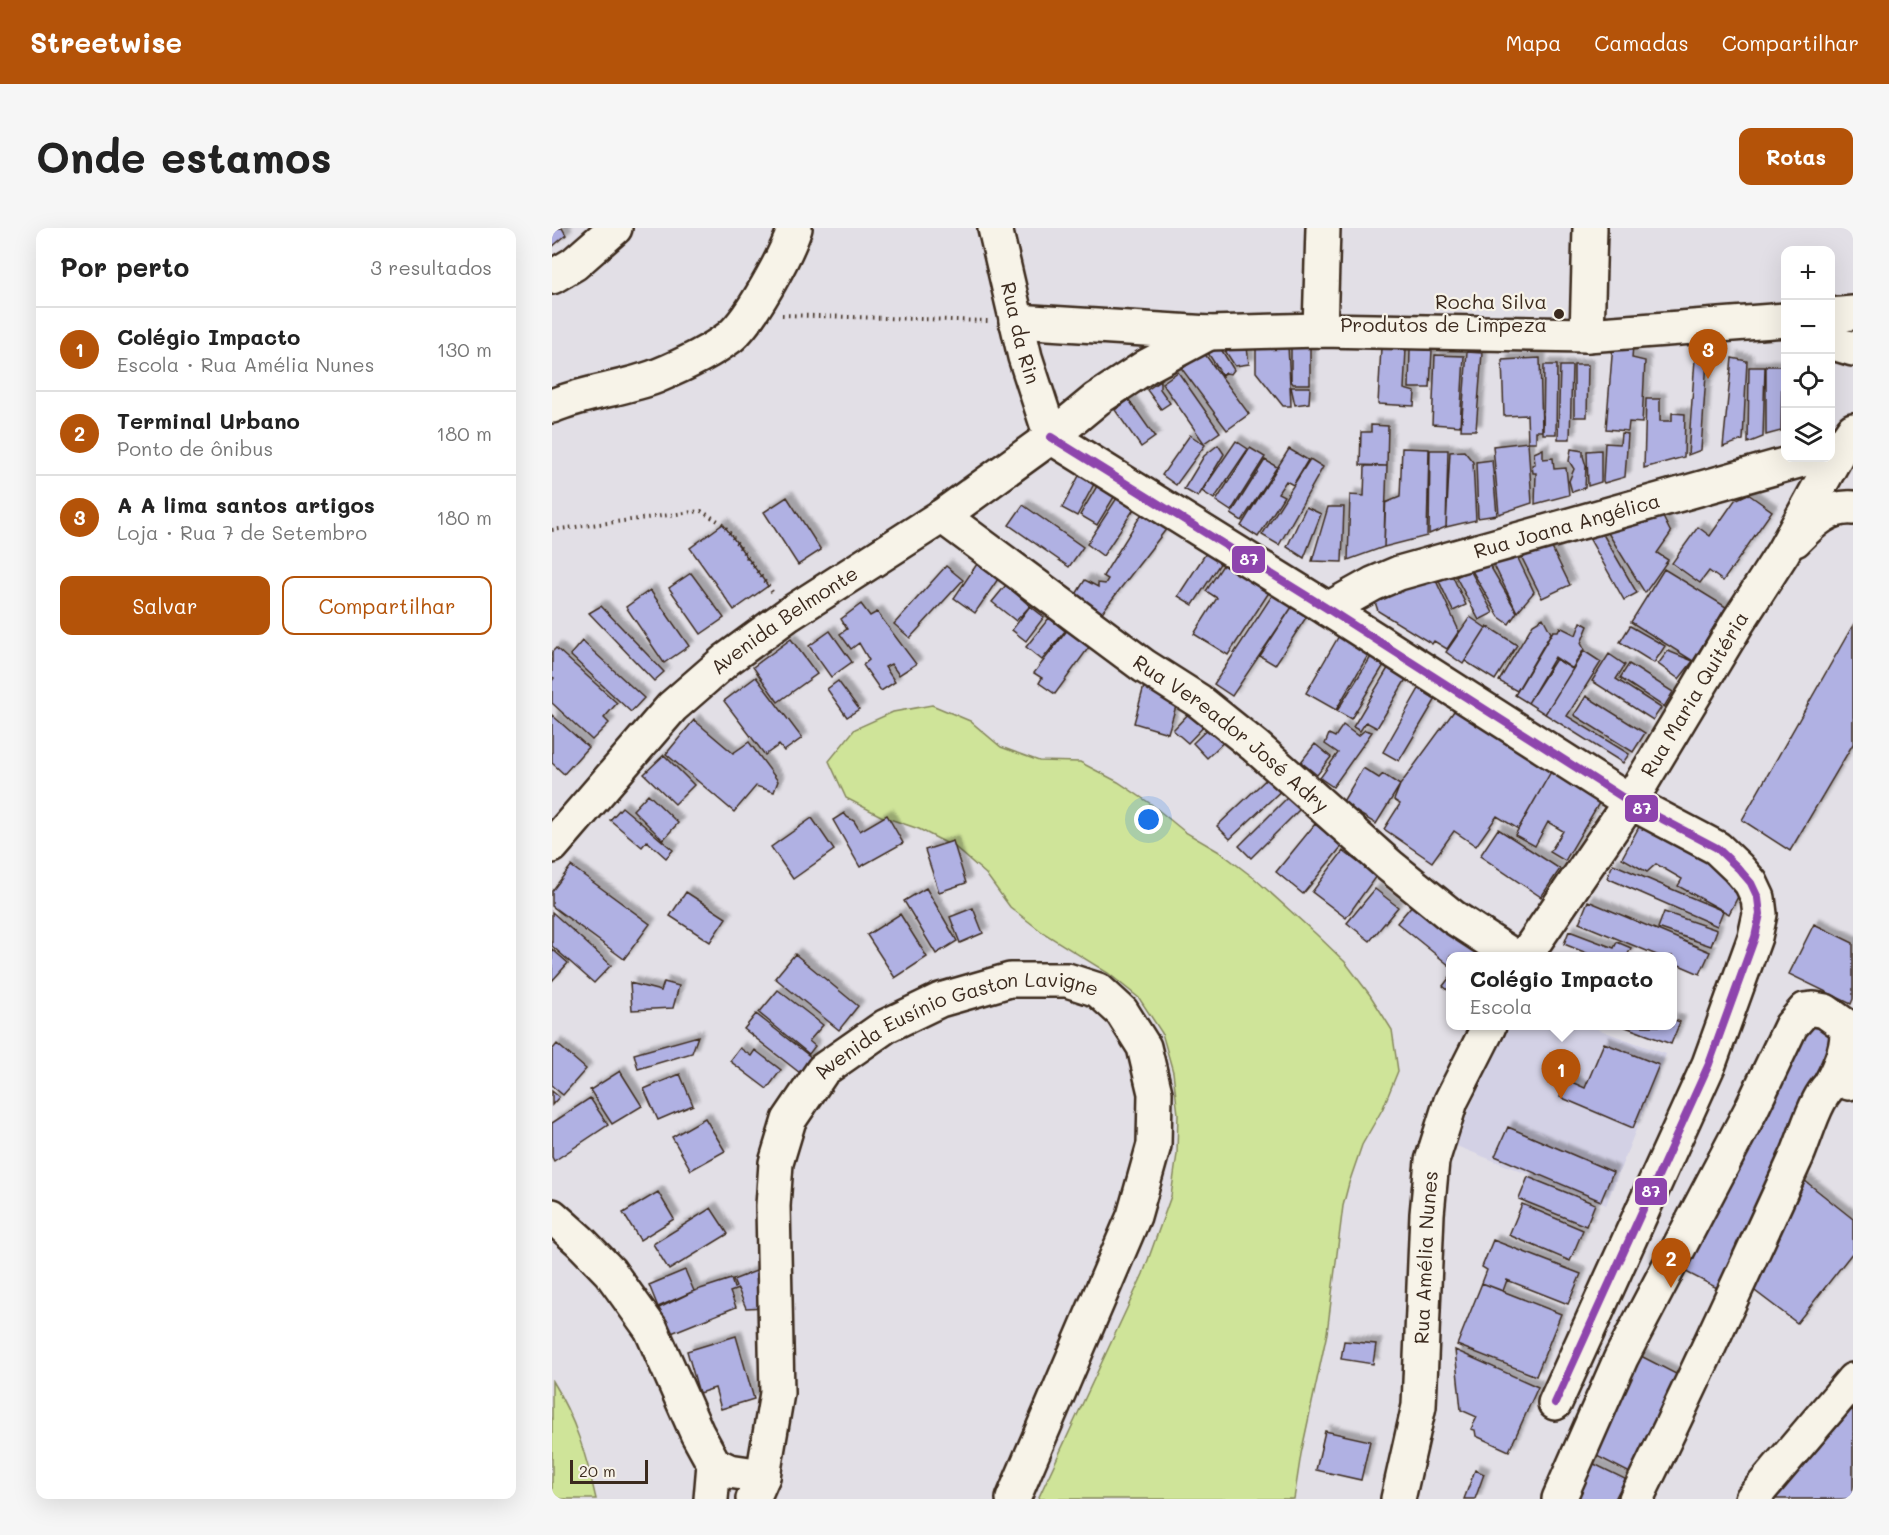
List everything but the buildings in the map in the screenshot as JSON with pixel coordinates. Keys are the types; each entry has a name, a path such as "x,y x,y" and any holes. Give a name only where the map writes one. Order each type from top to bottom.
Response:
{"street":[{"path":"552,277 574,264 615,228"},
{"path":"552,406 657,375 703,354 731,336 748,315 788,249 795,228"},
{"name":"Rua da Rin","path":"995,228 1025,357 1051,437"},
{"path":"1320,330 1323,228"},
{"path":"1587,335 1590,228"},
{"path":"1835,315 1853,313"},
{"path":"1016,321 1209,333 1320,330 1587,335 1777,324"},
{"name":"Avenida Belmonte","path":"552,846 672,707 726,660 789,614 942,516 1051,437 1097,399 1147,366 1209,333"},
{"path":"1835,344 1853,350"},
{"path":"1051,437 1328,609 1630,802 1717,848 1751,883 1758,898 1760,914 1755,937 1709,1064 1554,1403"},
{"name":"Rua Maria Quitéria","path":"1528,952 1630,802 1738,622 1783,552 1841,443"},
{"name":"Rua Joana Angélica","path":"1328,609 1373,584 1399,573 1795,462"},
{"name":"Rua Maria Quitéria","path":"1783,552 1822,516 1834,510 1853,508"},
{"name":"Rua Vereador José Adry","path":"942,516 1144,666 1199,701 1255,746 1348,830 1435,903 1506,952"},
{"name":"Avenida Eusínio Gaston Lavigne","path":"714,1464 758,1487 777,1393 773,1206 776,1163 789,1120 823,1070 886,1026 940,1000 1010,980 1067,980 1098,990 1122,1012 1144,1047 1155,1093 1154,1145 1134,1216 1013,1499"},
{"path":"1559,1499 1621,1358 1752,1107 1791,1026 1805,1010 1825,1011 1846,1026 1848,1036 1836,1073 1833,1094 1799,1152 1700,1369 1636,1499"},
{"name":"Rua Amélia Nunes","path":"1398,1499 1419,1406 1427,1214 1432,1161 1451,1101 1487,1030"},
{"path":"552,1216 610,1272 651,1329 697,1433 714,1464 711,1499"},
{"path":"1752,1499 1853,1380"}],"path":[{"path":"748,315 1016,321"},
{"path":"552,530 701,511 723,524 789,614"}],"shaded area":[{"path":"1503,1030 1600,1030 1666,1054 1606,1205 1454,1145"}],"green space":[{"path":"932,705 970,721 1001,747 1039,761 1080,762 1118,782 1151,804 1185,832 1221,853 1254,878 1345,962 1370,995 1392,1030 1398,1071 1383,1108 1362,1145 1343,1206 1327,1333 1301,1454 1294,1499 1038,1499 1143,1274 1171,1196 1177,1154 1178,1114 1173,1072 1162,1033 1139,998 1108,973 1042,932 1010,907 986,874 956,848 919,829 881,816 846,798 829,761 855,729 893,712"},
{"path":"552,1381 568,1410 579,1438 596,1499 552,1499"}],"transit line":[{"name":"87","path":"1051,437 1328,609 1630,802 1717,848 1751,883 1758,898 1760,914 1755,937 1709,1064 1555,1403"}],"place":[{"name":"Rocha Silva Produtos de Limpeza","path":"1559,314"},
{"name":"A A lima santos artigos","path":"1708,379"},
{"name":"Colégio Impacto","path":"1561,1099"},
{"name":"Terminal Urbano","path":"1671,1288"}]}
